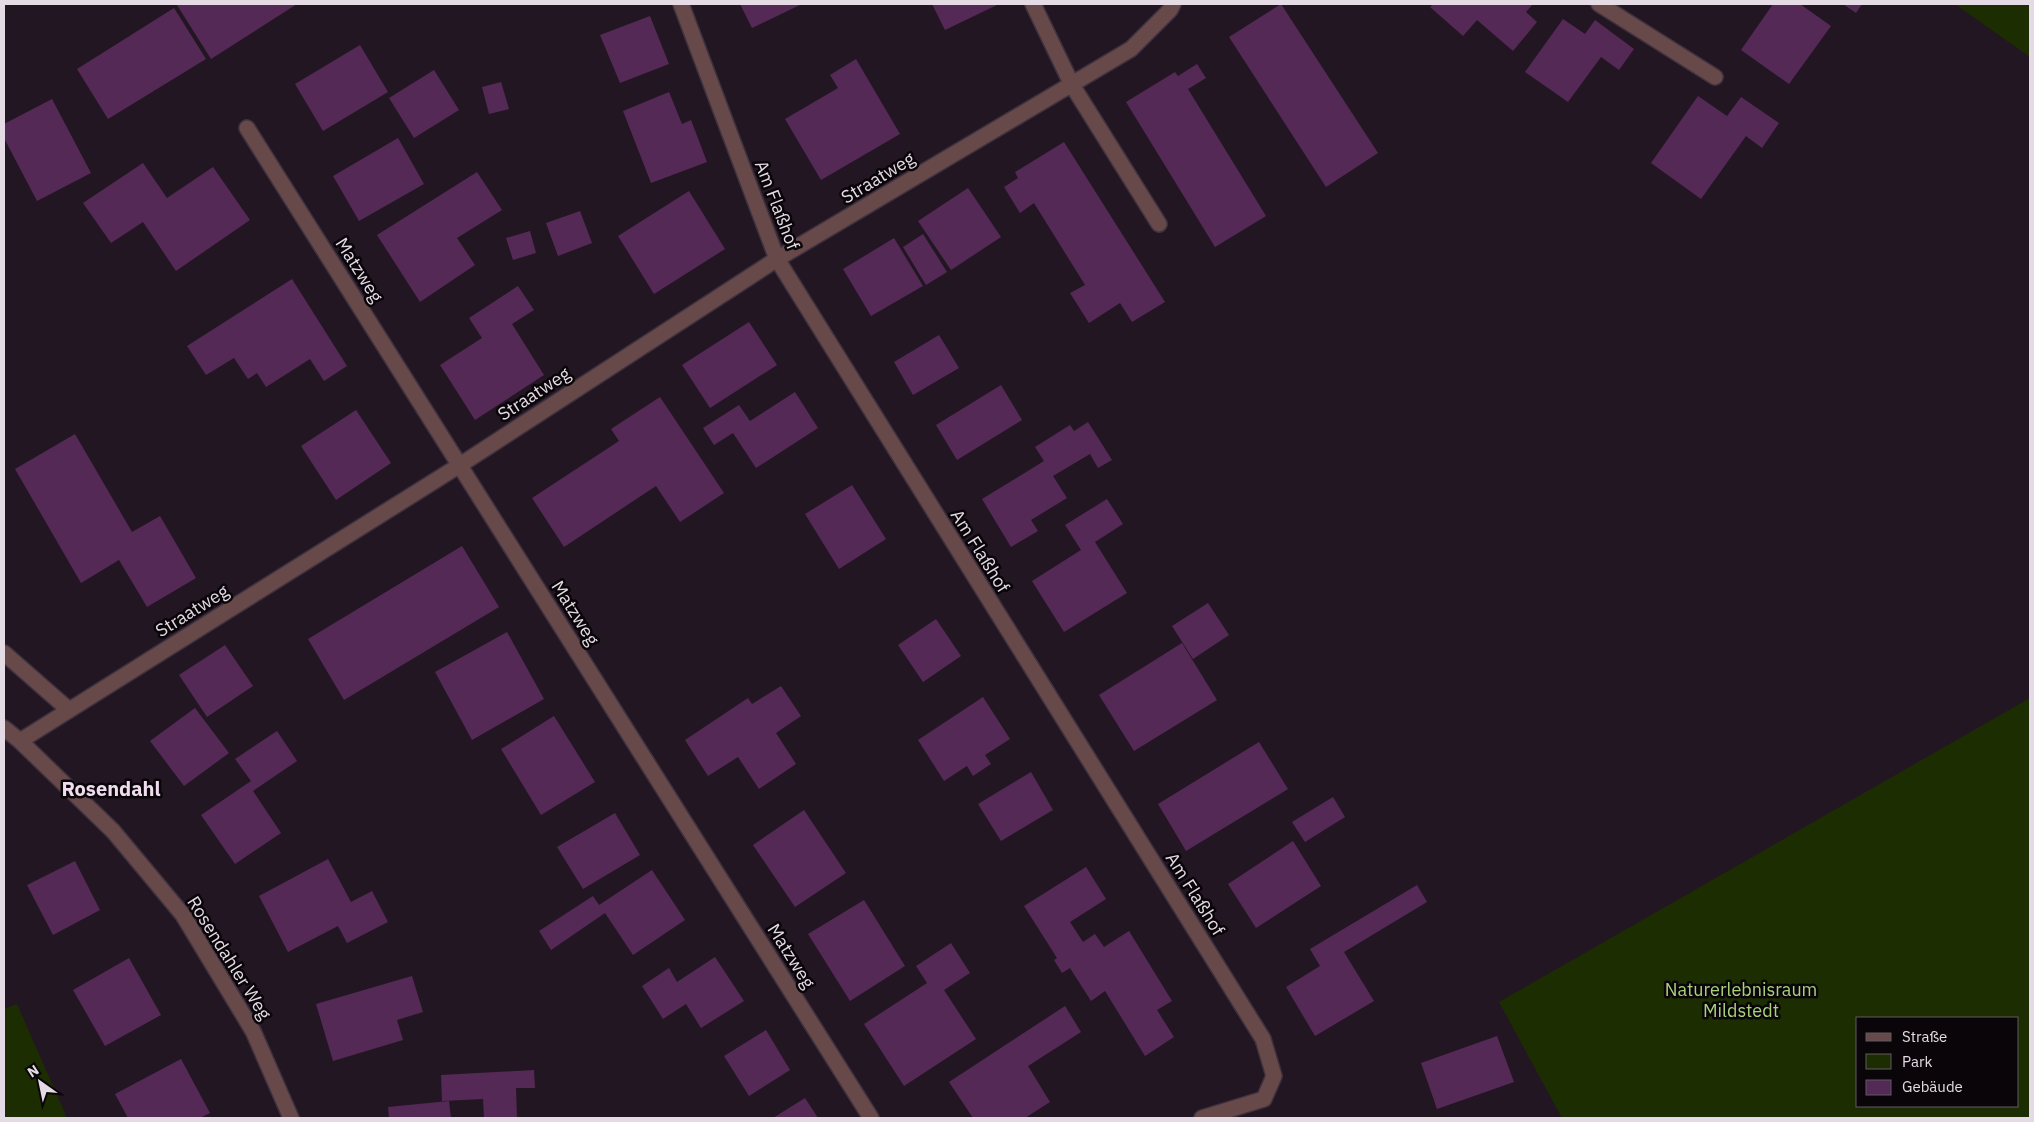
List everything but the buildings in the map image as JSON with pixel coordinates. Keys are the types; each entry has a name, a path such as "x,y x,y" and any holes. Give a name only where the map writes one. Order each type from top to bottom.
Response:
{"street":[{"name":"Am Flaßhof","path":"682,4 777,259 1263,1039 1274,1076 1264,1099 1202,1118"},
{"path":"1034,4 1072,85 1159,224"},
{"name":"Straatweg","path":"20,740 460,464 777,259 1131,49 1174,4"},
{"path":"1599,4 1714,77"},
{"name":"Matzweg","path":"247,128 871,1118"},
{"path":"4,652 69,710"},
{"name":"Rosendahler Weg","path":"4,728 20,740 113,831 183,915 253,1031 291,1118"}],"green space":[{"path":"1955,4 2030,4 2030,57"},
{"name":"Naturerlebnisraum Mildstedt","path":"2030,698 2030,1118 1562,1118 1499,1002"},
{"path":"17,1004 67,1118 4,1118 4,1009"}],"district":[{"name":"Rosendahl","path":"111,789"}]}
